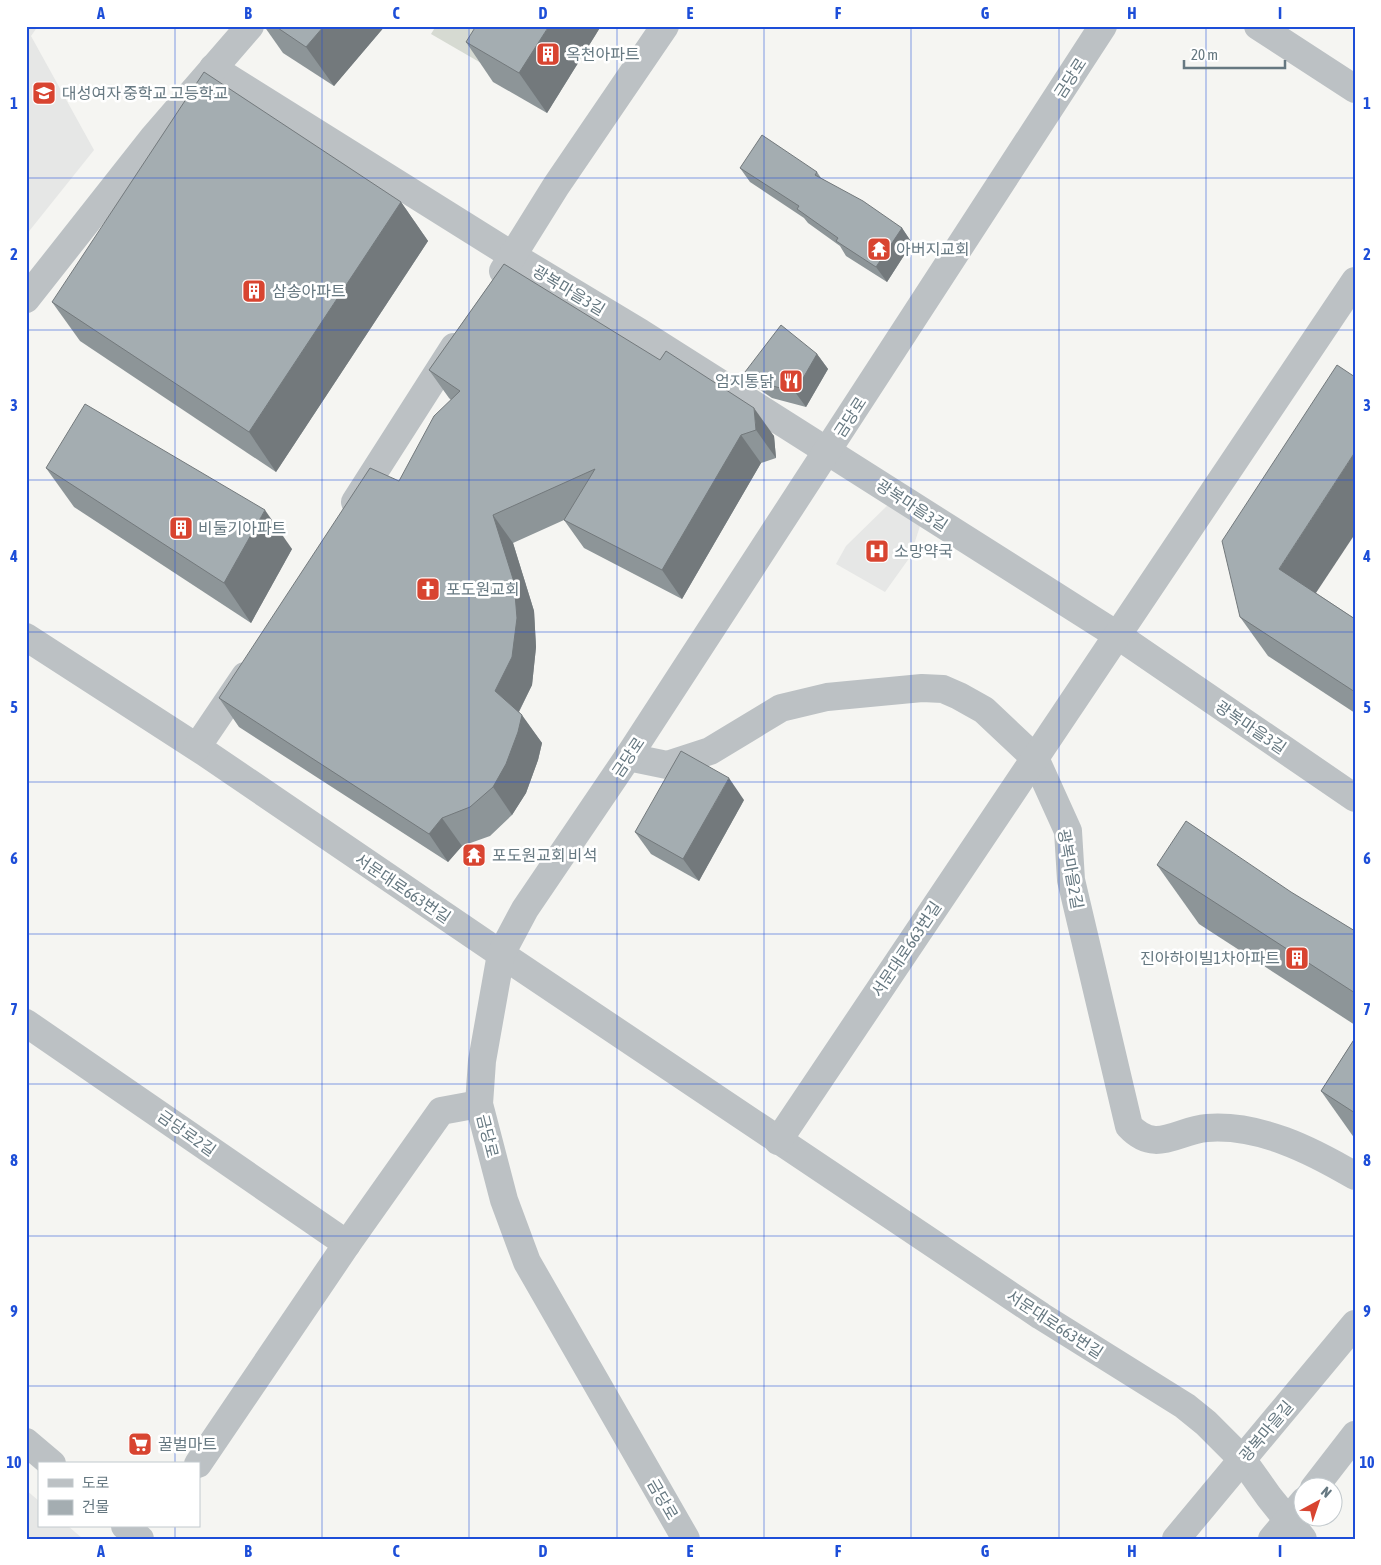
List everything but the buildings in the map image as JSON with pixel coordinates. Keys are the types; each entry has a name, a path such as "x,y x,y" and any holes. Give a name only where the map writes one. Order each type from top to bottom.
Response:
{"street":[{"path":"26,299 153,138 250,26"},
{"path":"492,289 556,186 665,26"},
{"name":"금당로","path":"686,1539 527,1262 504,1200 479,1104 482,1061 501,954 526,909 828,451 1103,26"},
{"path":"1258,26 1355,89"},
{"name":"광복마을3길","path":"213,68 513,256 649,338 1117,635 1355,798"},
{"name":"서문대로663번길","path":"778,1141 1355,281"},
{"path":"340,526 466,329"},
{"name":"서문대로663번길","path":"26,637 197,747 778,1141 1041,1316 1185,1406 1206,1423 1242,1459 1291,1525"},
{"path":"197,747 257,656"},
{"name":"광복마을2길","path":"628,757 667,765 710,751 781,708 827,696 922,688 943,689 984,710 1035,758 1068,831 1071,880 1129,1126 1138,1135 1161,1140 1206,1128 1229,1128 1256,1133 1300,1147 1355,1176"},
{"name":"금당로2길","path":"26,1023 347,1244"},
{"path":"199,1462 347,1244 441,1111 479,1104"},
{"name":"광복마을길","path":"1176,1539 1355,1324"},
{"path":"1322,1478 1355,1435"},
{"path":"26,1442 50,1462"},
{"path":"127,1528 140,1539"},
{"path":"146,1539 154,1528"}],"shaded area":[{"name":"대성여자 중학교 고등학교","path":"26,26 38,26 31,36 94,150 26,235"},
{"path":"436,26 508,26 481,63 431,34"},
{"name":"소망약국","path":"891,502 921,523 910,557 885,592 836,564 846,546"},
{"path":"26,1490 38,1500 38,1528 70,1528 83,1539 26,1539"}],"place":[{"name":"옥천아파트","path":"548,54"},
{"name":"대성여자 중학교 고등학교","path":"44,93"},
{"name":"아버지교회","path":"879,249"},
{"name":"삼송아파트","path":"254,291"},
{"name":"엄지통닭","path":"791,381"},
{"name":"비둘기아파트","path":"181,528"},
{"name":"소망약국","path":"877,551"},
{"name":"포도원교회","path":"428,589"},
{"name":"포도원교회 비석","path":"474,855"},
{"name":"진아하이빌1차아파트","path":"1297,958"},
{"name":"꿀벌마트","path":"140,1444"}]}
